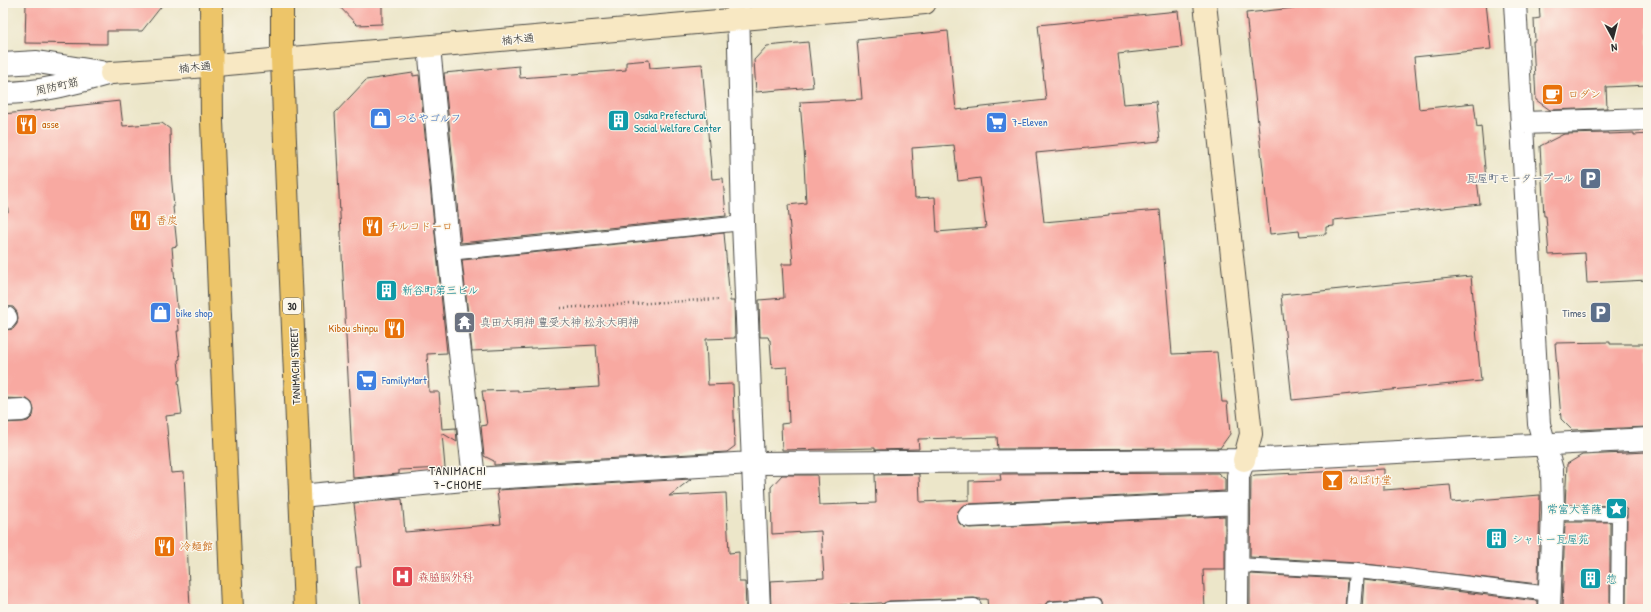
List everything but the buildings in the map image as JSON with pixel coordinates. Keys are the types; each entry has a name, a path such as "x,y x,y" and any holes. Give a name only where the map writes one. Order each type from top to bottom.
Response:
{"main road":[{"path":"211,3 210,66 232,609"},
{"name":"TANIMACHI STREET","path":"282,3 282,59 305,609"}],"street":[{"name":"楠木通","path":"111,73 164,70 429,47 738,11 926,3"},
{"path":"1204,3 1250,434 1244,460 1238,476 1237,609"},
{"path":"1515,3 1539,424 1552,470 1553,513 1550,601"},
{"path":"738,11 743,223 759,609"},
{"path":"429,47 449,253 474,480"},
{"path":"3,64 37,62 111,73"},
{"name":"周防町筋","path":"3,94 36,92 111,73"},
{"path":"1523,123 1648,118"},
{"path":"300,496 474,480 752,463 1244,460 1546,446 1648,439"},
{"path":"969,516 1238,503"}],"lane":[{"path":"449,253 743,223"},
{"path":"1553,513 1619,514 1618,609"},
{"path":"1237,564 1356,571 1406,576 1550,601"},
{"path":"1353,609 1356,571"},
{"path":"889,609 974,606 975,609"},
{"path":"1052,609 1095,606 1096,609"}],"path":[{"path":"561,308 746,298"}],"place":[{"name":"ロダン","path":"1552,94"},
{"name":"つるやゴルフ","path":"380,118"},
{"name":"Osaka Prefectural Social Welfare Center","path":"619,121"},
{"name":"7-Eleven","path":"997,122"},
{"name":"asse","path":"27,124"},
{"name":"瓦屋町モータープール","path":"1590,178"},
{"name":"香炭","path":"141,220"},
{"name":"チルコドーロ","path":"372,226"},
{"name":"新谷町第三ビル","path":"387,290"},
{"name":"bike shop","path":"161,313"},
{"name":"Times","path":"1601,313"},
{"name":"真田大明神 豊受大神 松永大明神","path":"465,322"},
{"name":"Kibou shinpu","path":"394,328"},
{"name":"FamilyMart","path":"367,380"},
{"name":"ねぼけ堂","path":"1333,480"},
{"name":"常富大菩薩","path":"1617,509"},
{"name":"シャトー瓦屋苑","path":"1497,539"},
{"name":"冷麺館","path":"164,546"},
{"name":"森脇脳外科","path":"402,577"},
{"name":"惣","path":"1590,579"}],"district":[{"name":"TANIMACHI 7-CHOME","path":"458,478"}]}
